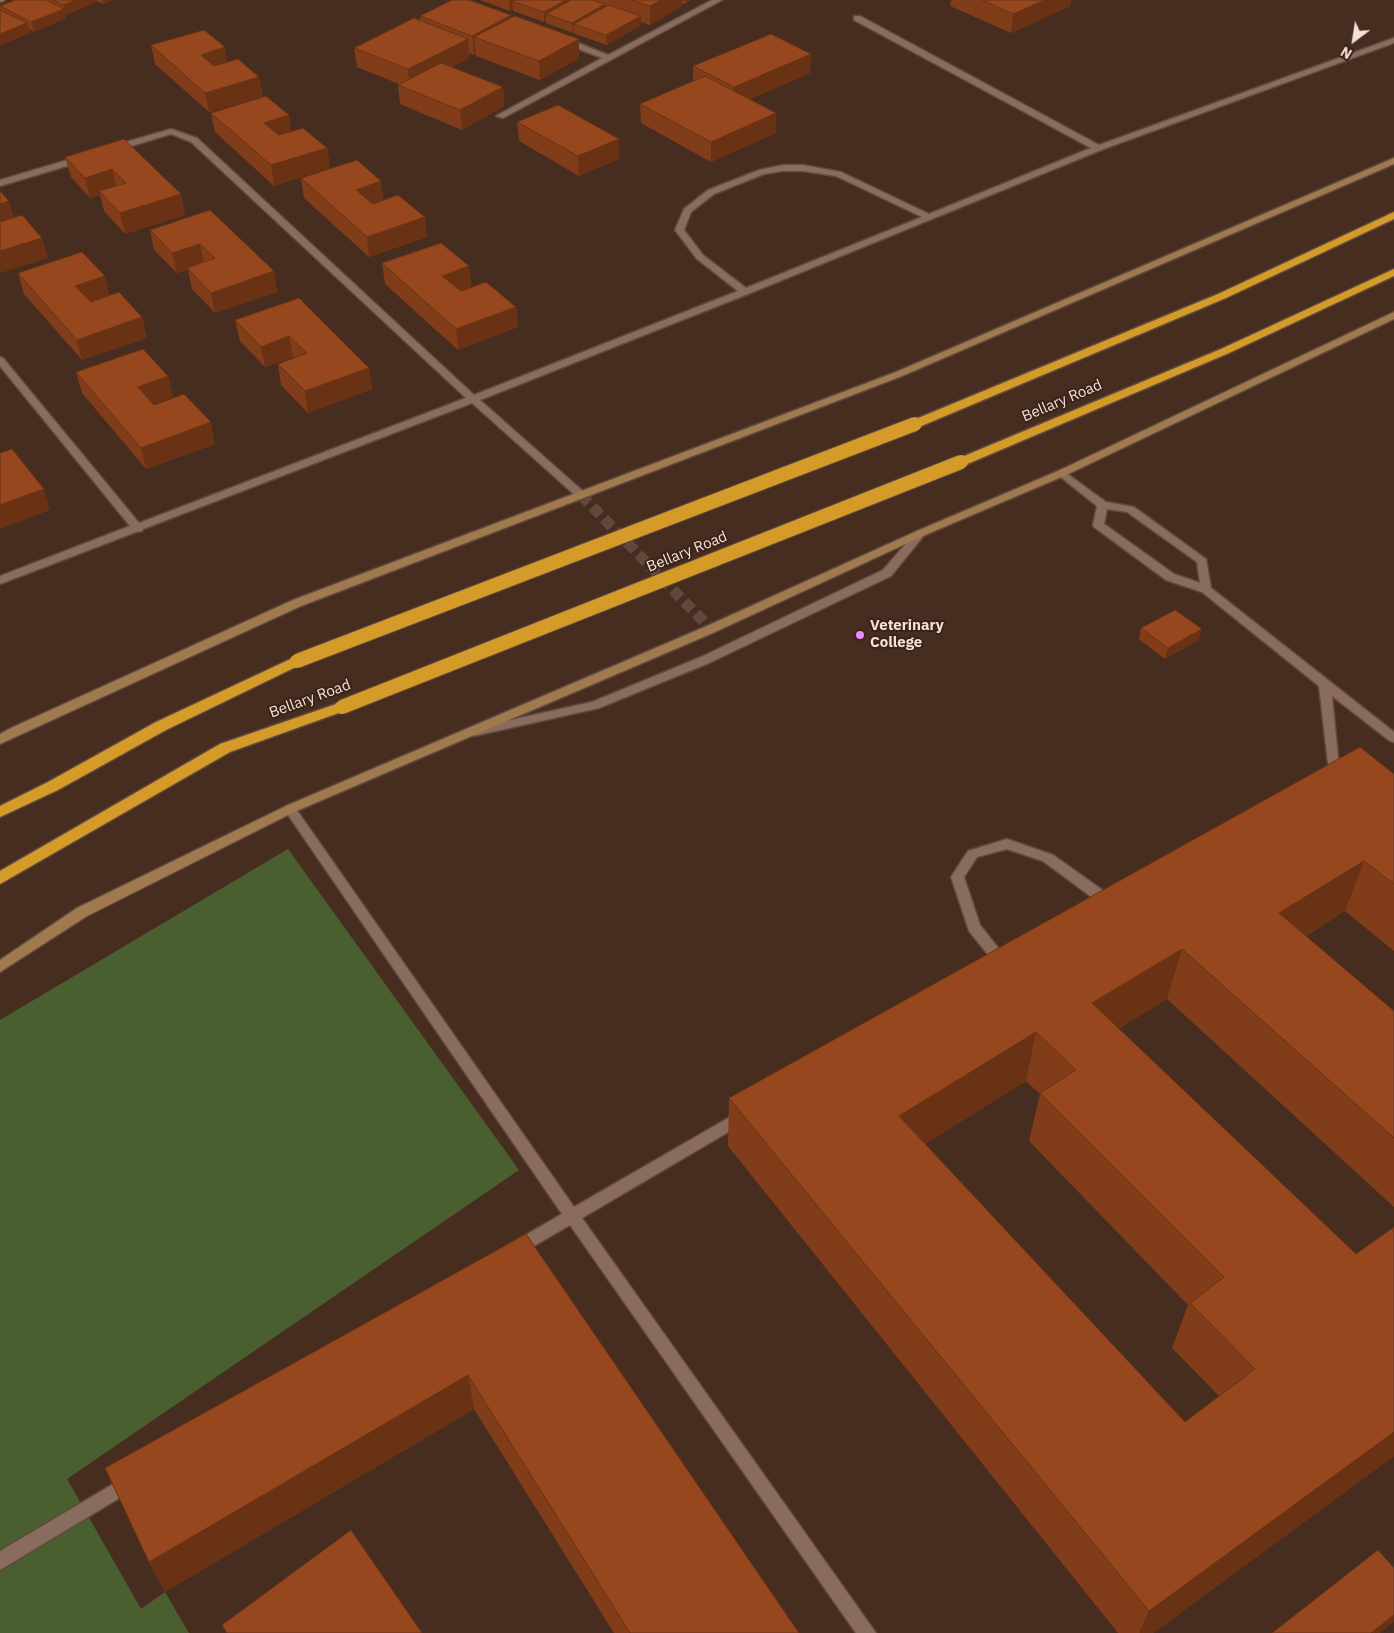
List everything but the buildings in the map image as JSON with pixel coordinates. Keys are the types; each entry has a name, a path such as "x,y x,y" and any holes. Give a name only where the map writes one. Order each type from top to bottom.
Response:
{"highway":[{"path":"0,812 53,786 161,726 297,661 915,424 1222,296 1394,215"},
{"name":"Bellary Road","path":"0,878 225,748 342,707 961,462 1225,351 1394,272"}],"street":[{"path":"500,116 718,0"},
{"path":"857,18 1098,148"},
{"path":"553,36 608,58"},
{"path":"0,580 473,400 745,292 1098,148 1394,40"},
{"path":"104,152 171,131 194,140 473,400 581,495"},
{"path":"0,184 95,154"},
{"path":"0,740 15,731 297,603 899,374 1394,161"},
{"path":"745,292 700,257 679,230 687,211 711,192 762,172 783,168 803,168 838,174 929,217"},
{"path":"0,967 82,912 290,809 711,629 921,533 1062,473 1394,315"},
{"path":"0,360 138,529"},
{"path":"1062,473 1103,505 1130,509 1202,561 1206,589"},
{"path":"1103,505 1098,525 1170,578 1206,589 1394,738"},
{"path":"470,733 595,705 705,660 887,573 921,533"},
{"path":"1319,786 1336,776 1325,684"},
{"path":"290,809 571,1215 867,1633"},
{"path":"1005,966 974,927 957,878 973,854 1007,844 1048,858 1117,902 1096,914"},
{"path":"502,1256 758,1108"},
{"path":"0,1561 145,1473"}],"green space":[{"path":"288,849 519,1170 67,1479 141,1609 165,1592 189,1633 0,1633 0,1020"}],"tunnel":[{"path":"581,495 711,629"}],"place":[{"name":"Veterinary College","path":"860,635"}]}
